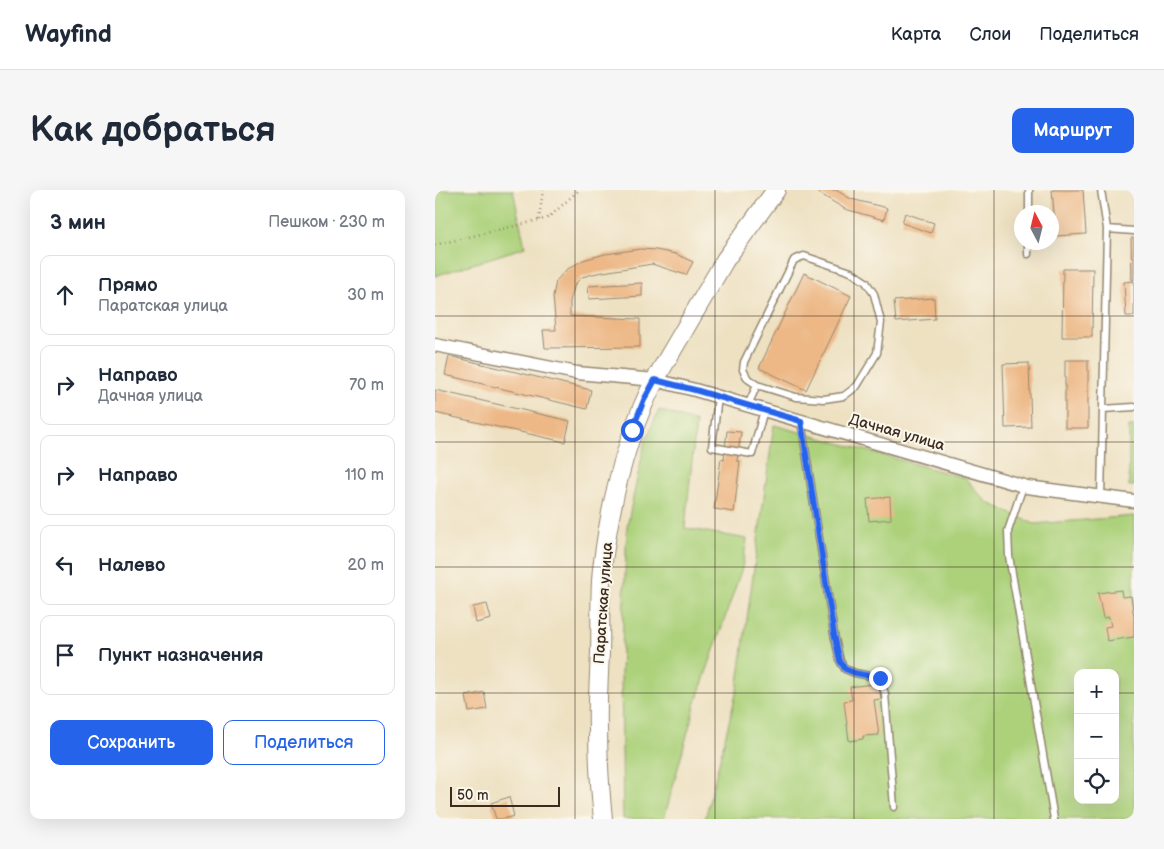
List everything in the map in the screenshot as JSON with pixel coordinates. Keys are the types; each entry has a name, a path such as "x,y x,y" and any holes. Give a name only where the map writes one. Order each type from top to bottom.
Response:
{"main road":[{"name":"Паратская улица","path":"603,819 597,728 602,570 611,510 632,430 644,400 725,260 776,190"}],"street":[{"name":"Дачная улица","path":"435,345 577,373 655,380 748,405 1023,486 1134,501"}],"lane":[{"path":"1029,190 1029,205"},
{"path":"1101,190 1107,229 1101,498"},
{"path":"1107,229 1134,231"},
{"path":"804,256 851,272 866,282 874,294 881,322 877,353 857,386 844,396 824,399 796,397 757,385 748,379 743,370 744,362 794,260 804,256"},
{"path":"748,405 757,385"},
{"path":"718,397 712,448 752,454 764,410"},
{"path":"1103,409 1134,408"},
{"path":"801,421 834,634 840,661 845,669 882,680 885,694 894,807"},
{"path":"1023,486 1009,531 1009,556 1055,819"}],"path":[{"path":"539,220 543,190"},
{"path":"435,245 549,218 579,190"}],"green space":[{"path":"435,190 513,190 525,247 435,276"},
{"path":"659,410 696,422 685,528 747,539 742,568 696,702 664,819 623,819 621,673 627,526 645,442"},
{"path":"774,425 965,478 987,502 1034,524 1134,516 1134,819 705,819 737,690"},
{"path":"1134,426 1134,486 1129,486 1129,427"}],"building":[{"path":"818,190 836,190 851,199 887,208 884,220 845,209 817,192"},
{"path":"1052,190 1083,190 1086,234 1059,236 1059,205 1053,205"},
{"path":"905,213 934,223 931,233 902,223"},
{"path":"1131,238 1134,238 1134,280 1132,280"},
{"path":"641,249 676,254 693,262 686,275 652,264 582,277 575,284 570,301 570,316 640,319 640,347 545,348 543,330 556,330 553,296 556,281 566,270 583,260 605,254"},
{"path":"1063,269 1093,269 1092,337 1062,337"},
{"path":"804,273 851,296 806,390 759,368"},
{"path":"1134,281 1134,316 1126,316 1124,282"},
{"path":"642,283 642,296 589,299 588,286"},
{"path":"934,298 935,319 896,322 894,301"},
{"path":"449,356 591,390 587,409 445,375"},
{"path":"1065,360 1088,360 1088,428 1065,428"},
{"path":"1029,363 1031,427 1005,428 1003,364"},
{"path":"435,390 570,421 565,442 435,413"},
{"path":"727,431 741,432 737,461 740,461 734,512 714,509 721,459 724,460"},
{"path":"890,497 891,519 869,521 867,499"},
{"path":"1121,590 1122,597 1131,596 1134,637 1107,641 1105,627 1111,626 1109,617 1103,618 1098,593"},
{"path":"487,604 491,619 476,623 473,607"},
{"path":"879,683 881,699 874,700 879,735 863,736 863,739 849,741 844,701 852,700 850,687"},
{"path":"484,692 487,709 469,712 466,696"},
{"path":"509,797 514,816 496,819 491,803"}],"route":[{"path":"632,430 644,400 655,380 801,421 834,634 840,661 845,669 880,678"}]}
